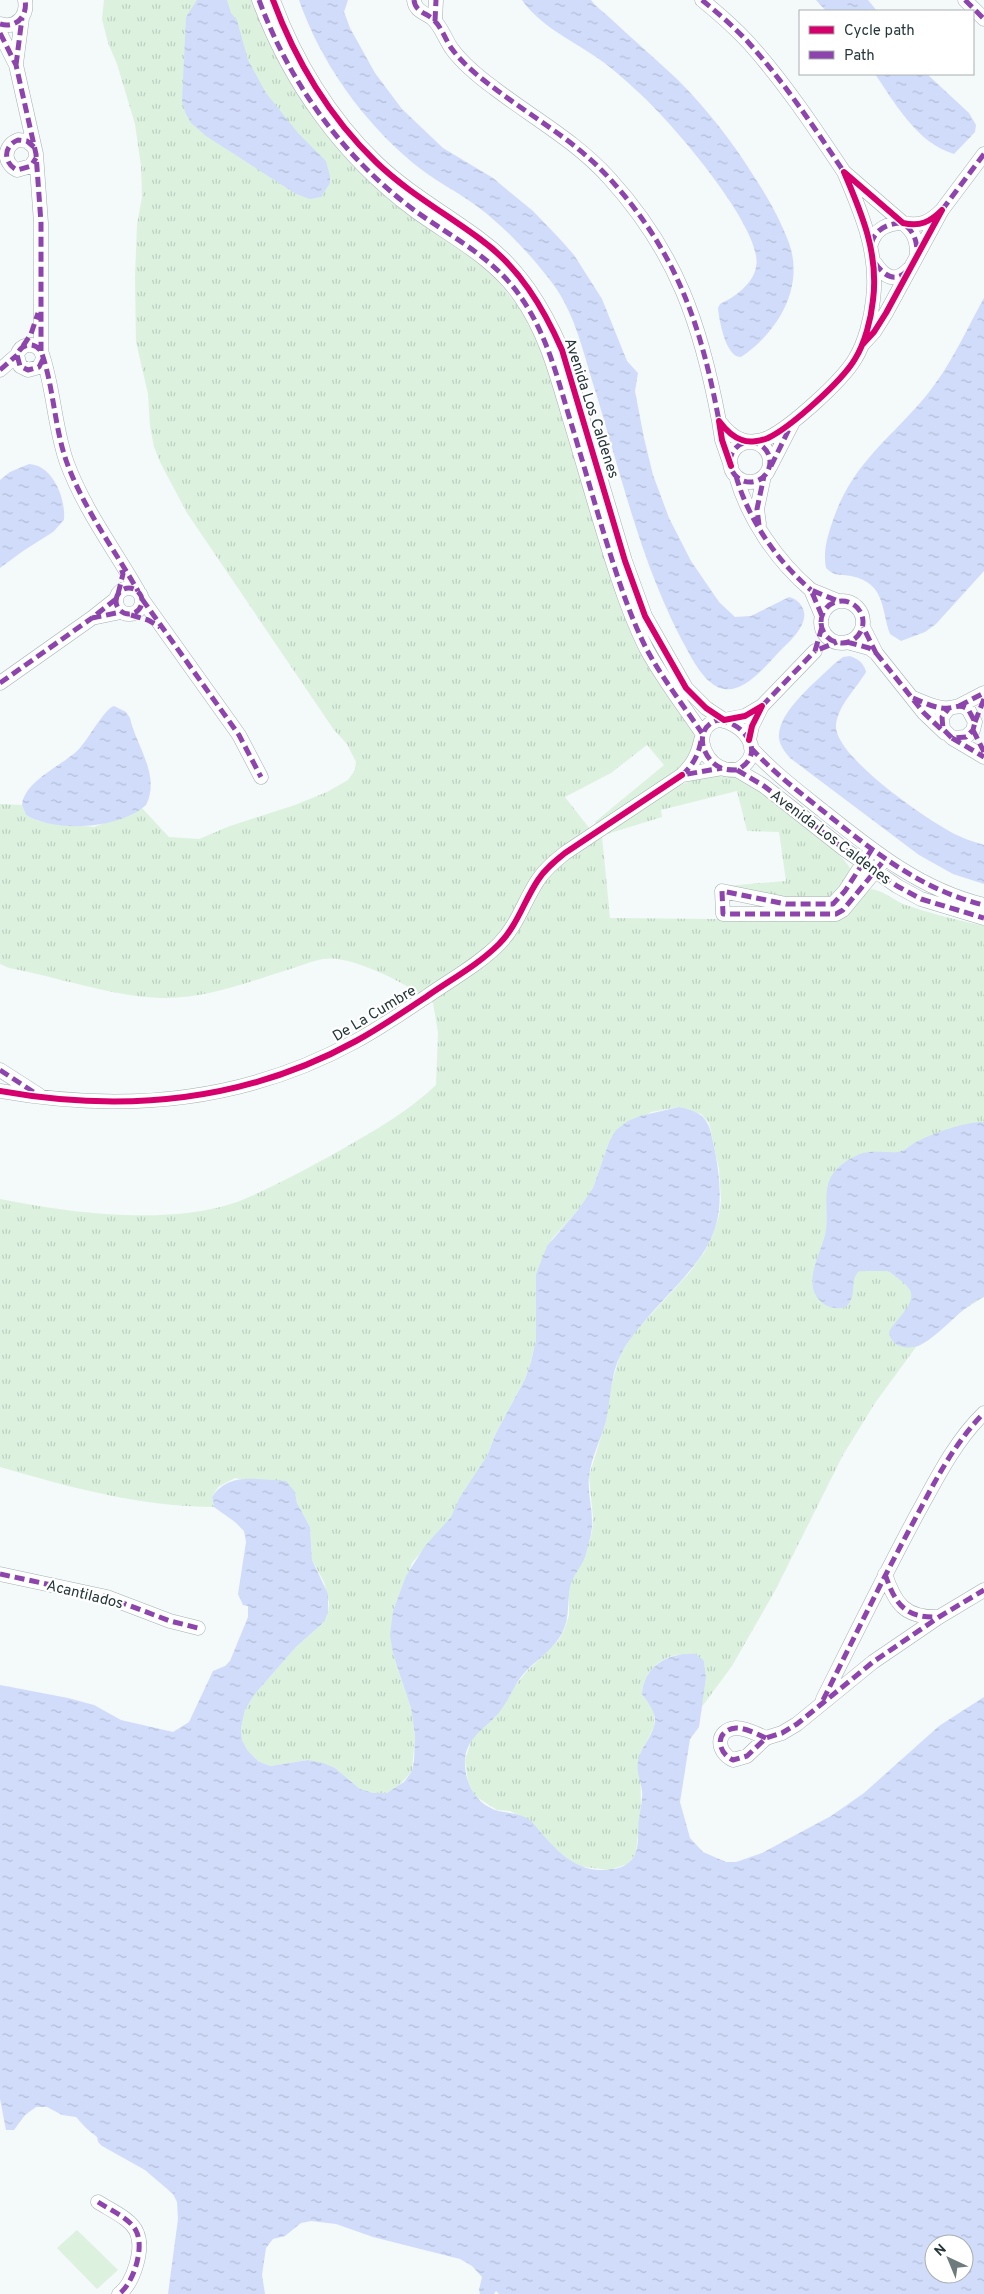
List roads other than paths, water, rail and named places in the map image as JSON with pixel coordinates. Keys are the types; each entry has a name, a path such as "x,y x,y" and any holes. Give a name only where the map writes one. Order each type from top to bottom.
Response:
{"street":[{"name":"Avenida Los Caldenes","path":"259,0 290,68 304,93 338,139 389,190 415,211 476,251 492,265 510,282 532,314 552,362 618,577 633,618 647,650 702,736"},
{"name":"Avenida Los Caldenes","path":"273,0 301,63 318,90 351,134 376,162 405,187 481,240 512,267 542,309 562,350 625,561 646,616 658,641 686,688 706,708 724,720"},
{"path":"414,0 419,11 435,21 454,51 469,67 494,89 573,143 610,178 640,216 671,263 695,320 711,381 722,440 750,514 783,561 811,590 838,601 852,602 858,607 862,613 863,627 876,653 902,687 924,713 949,736 984,757"},
{"path":"435,21 436,0"},
{"path":"702,0 747,41 807,117 844,172 865,223 871,244 875,263 873,302 862,344 855,359 837,380 795,419 767,438 739,445 730,460 733,471 747,482 759,480 767,472 795,419"},
{"path":"965,0 984,19"},
{"path":"0,24 11,25 26,6"},
{"path":"16,65 26,6"},
{"path":"0,33 16,65 35,152 42,223 40,306 42,355 60,440 70,470 96,524 117,555 140,595 239,735 261,777"},
{"path":"29,121 25,132 9,146 4,166 23,170 31,166 35,152"},
{"path":"9,146 27,141 35,152"},
{"path":"862,344 874,332 886,313 942,210 984,154"},
{"path":"23,170 38,187"},
{"path":"844,172 913,233 917,242 917,254"},
{"path":"871,244 873,238 884,226 893,223 914,226 923,224 931,220 942,210"},
{"path":"875,263 885,276 890,277 903,275 909,269"},
{"path":"23,360 40,306"},
{"path":"2,369 23,360 31,344 42,355"},
{"path":"23,360 39,367 42,355"},
{"path":"23,360 42,379 50,393"},
{"path":"719,421 734,436 763,445 767,450 771,461 758,501 758,525"},
{"path":"117,555 122,574 121,605"},
{"path":"0,682 92,618 121,605 129,588 140,595"},
{"path":"811,590 827,636 842,642 869,648 876,653"},
{"path":"121,605 138,611 140,595"},
{"path":"815,651 828,606 838,601"},
{"path":"121,605 167,632"},
{"path":"682,775 697,756 706,726 711,722 745,716 762,706 815,651 857,637 863,627"},
{"path":"984,693 945,712 941,723 949,736 961,738 974,726 984,699"},
{"path":"913,698 933,706 968,709 984,752"},
{"path":"682,775 722,768 737,770 747,762 751,756 752,726 762,706"},
{"path":"724,720 739,727 750,744"},
{"path":"702,736 711,759 722,768"},
{"name":"Avenida Los Caldenes","path":"750,744 776,774 885,859 920,882 947,894 984,906"},
{"name":"Avenida Los Caldenes","path":"737,770 764,786 875,873 921,899 984,918"},
{"name":"De La Cumbre","path":"0,1091 44,1098 123,1103 158,1101 210,1093 288,1072 355,1042 391,1020 483,957 509,932 539,878 550,866 565,853 682,775"},
{"path":"872,849 846,892 833,904 786,904 722,891 722,914 836,914 843,910 885,859"},
{"path":"759,915 760,899"},
{"name":"De La Cumbre","path":"0,1070 44,1098"},
{"path":"822,1702 885,1574 958,1444 984,1413"},
{"name":"Acantilados","path":"0,1574 108,1598 170,1621 198,1628"},
{"path":"885,1574 895,1600 903,1608 920,1616 939,1617"},
{"path":"766,1738 782,1733 797,1724 873,1662 939,1617 984,1590"},
{"path":"98,2202 121,2217 138,2233 139,2243 131,2281 118,2294"}],"water":[{"path":"197,0 227,0 231,13 237,20 248,60 266,93 298,133 326,161 330,183 321,197 310,199 296,194 206,136 191,123 182,101 186,17"},
{"path":"299,0 348,0 344,12 350,28 375,73 402,109 443,148 493,178 533,211 574,255 602,299 627,361 638,373 635,391 644,438 653,475 669,518 691,561 719,602 735,617 751,616 789,597 803,607 803,623 797,632 766,666 743,685 732,689 722,689 712,683 701,672 690,655 674,624 647,560 625,494 579,336 561,296 536,263 499,224 470,201 413,163 394,146 360,109 331,68 308,23"},
{"path":"522,0 591,0 678,80 699,102 745,162 763,191 789,243 793,260 793,276 790,293 776,322 754,347 741,357 736,356 727,345 718,308 720,304 737,294 751,279 756,267 755,250 745,227 730,201 690,148 651,104 607,65 546,25"},
{"path":"816,0 868,0 876,10 825,10"},
{"path":"876,75 928,75 969,113 976,125 975,132 954,154 941,149 918,132 899,109"},
{"path":"984,298 984,571 936,624 925,632 901,641 890,634 880,599 871,585 851,576 835,574 826,568 825,551 827,540 836,512 850,484 872,454 935,384 955,352"},
{"path":"29,464 45,470 56,484 63,503 64,520 53,532 0,568 0,480 10,472"},
{"path":"850,656 856,658 864,666 866,672 848,697 837,718 836,725 839,738 850,754 866,771 907,804 946,829 984,845 984,884 953,874 919,855 790,758 780,744 780,728 791,708 834,664 843,657"},
{"path":"114,706 126,712 130,718 146,761 151,783 146,805 135,813 120,819 88,826 54,824 39,821 26,815 22,805 24,796 29,788 78,750 106,712"},
{"path":"679,1107 689,1109 702,1116 709,1126 719,1179 720,1202 717,1221 702,1255 637,1330 617,1362 606,1421 590,1470 591,1534 585,1557 571,1584 565,1627 555,1644 522,1676 499,1713 472,1741 466,1752 466,1775 472,1790 481,1802 495,1810 520,1815 529,1819 549,1842 577,1864 600,1870 623,1866 629,1862 637,1850 638,1823 642,1801 638,1762 639,1756 652,1733 655,1721 652,1709 642,1694 644,1684 653,1668 660,1662 677,1655 696,1654 704,1661 706,1678 699,1727 690,1739 680,1802 690,1838 703,1852 726,1862 736,1862 762,1853 831,1816 864,1793 939,1726 984,1697 984,2294 499,2294 496,2291 494,2294 480,2294 482,2277 472,2266 460,2259 373,2237 336,2224 311,2221 301,2223 285,2236 273,2239 266,2248 262,2275 265,2294 168,2294 178,2219 177,2202 173,2194 145,2170 102,2146 98,2142 97,2137 76,2117 62,2115 47,2107 36,2107 25,2115 14,2130 6,2130 0,2099 0,1685 94,1705 121,1720 173,1732 189,1722 213,1671 225,1666 230,1661 248,1617 248,1606 243,1605 238,1594 246,1542 244,1531 214,1507 212,1497 227,1483 236,1480 286,1481 295,1492 297,1503 310,1527 312,1560 328,1594 328,1613 323,1623 296,1647 254,1695 245,1710 241,1728 242,1740 248,1751 258,1761 270,1766 308,1760 323,1763 335,1768 360,1789 373,1793 387,1793 404,1782 412,1771 415,1736 411,1708 393,1654 390,1635 393,1611 406,1576 425,1546 451,1517 460,1497 487,1456 496,1433 525,1379 536,1340 536,1274 547,1246 578,1210 593,1188 609,1142 616,1130 628,1121 640,1116"},
{"path":"976,1122 984,1122 984,1297 967,1307 938,1333 922,1344 912,1347 901,1347 893,1342 889,1332 908,1307 911,1295 908,1287 889,1271 859,1271 854,1279 852,1297 846,1307 829,1307 816,1297 812,1278 826,1230 828,1184 835,1171 847,1161 860,1154 901,1151 918,1141 942,1131"}]}
